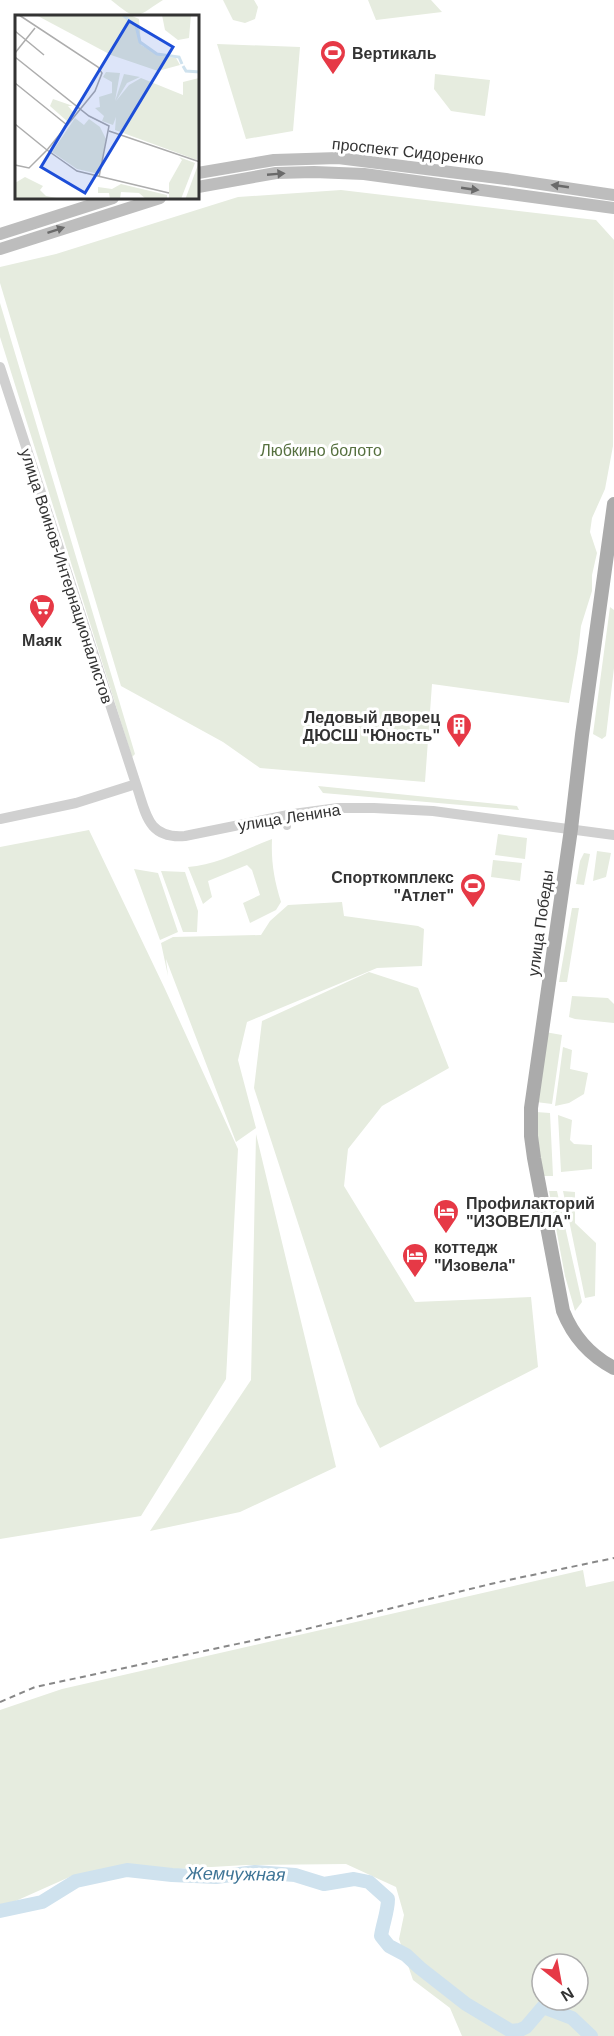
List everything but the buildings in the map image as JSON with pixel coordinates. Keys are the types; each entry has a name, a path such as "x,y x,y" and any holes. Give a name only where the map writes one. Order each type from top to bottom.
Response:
{"main road":[{"name":"проспект Сидоренко","path":"200,173 250,163 304,158 364,160 614,195"},
{"name":"проспект Сидоренко","path":"200,187 253,176 314,172 364,174 614,208"},
{"path":"0,234 107,200"},
{"path":"0,249 154,200"},
{"name":"улица Победы","path":"614,504 608,584 533,1089 531,1136 559,1294 568,1324 579,1341 599,1359 614,1368"}],"street":[{"path":"250,163 253,176"},
{"name":"улица Воинов-Интернационалистов","path":"0,367 135,784"},
{"path":"0,819 76,802 135,784"},
{"name":"улица Ленина","path":"135,784 151,825 157,831 171,837 286,821 338,808 433,811 614,835"}],"green space":[{"path":"111,0 163,0 141,14 132,15"},
{"path":"223,0 254,0 258,7 255,19 245,23 233,20"},
{"path":"368,0 431,0 442,12 376,20"},
{"path":"217,44 300,47 293,131 246,139"},
{"path":"435,74 490,80 485,116 451,111 434,89"},
{"name":"Любкино болото","path":"341,190 596,220 614,240 613,446 605,489 592,518 590,532 597,553 592,575 592,591 581,626 569,703 432,684 425,782 260,768 223,742 121,686 0,283 0,267 56,254 238,197"},
{"path":"0,303 135,754 132,757 0,337"},
{"path":"610,607 614,610 614,668 606,736 602,739 593,734"},
{"path":"318,786 517,806 519,810 323,793"},
{"path":"89,830 238,1149 226,1379 141,1516 0,1539 0,847"},
{"path":"498,834 527,838 525,859 495,855"},
{"path":"272,839 276,886 281,902 276,910 250,923 243,903 260,895 252,870 247,865 208,881 212,897 203,904 188,867 220,860"},
{"path":"597,851 611,853 606,877 593,881"},
{"path":"584,853 590,854 584,885 576,884 580,861"},
{"path":"493,860 522,863 520,881 491,877"},
{"path":"134,869 158,873 178,932 160,940"},
{"path":"161,871 185,872 198,911 197,932 183,932"},
{"path":"342,902 344,916 418,926 424,929 422,966 377,968 247,1022 238,1060 256,1128 236,1142 166,959 168,976 161,943 173,937 261,935 270,921 288,905"},
{"path":"572,908 579,908 567,982 559,982"},
{"path":"369,972 418,988 449,1068 382,1106 348,1149 344,1186 415,1302 531,1297 538,1367 380,1448 357,1404 254,1088 262,1021"},
{"path":"572,996 608,998 614,1004 614,1023 569,1017"},
{"path":"545,1032 562,1035 552,1104 536,1102"},
{"path":"563,1047 572,1050 570,1069 588,1073 584,1094 569,1103 555,1106"},
{"path":"536,1112 550,1113 553,1176 541,1176"},
{"path":"558,1115 572,1120 570,1140 574,1144 592,1145 592,1169 561,1172"},
{"path":"256,1134 336,1467 240,1512 150,1531 251,1380"},
{"path":"549,1191 557,1191 582,1302 575,1311 565,1276"},
{"path":"563,1191 575,1192 575,1223 596,1243 595,1296 585,1298"},
{"path":"583,1570 586,1587 614,1581 614,2036 462,2036 450,2008 413,1980 399,1939 404,1915 396,1887 346,1864 246,1865 74,1875 0,1908 0,1710 62,1689"}],"waterway":[{"name":"Жемчужная","path":"0,1911 42,1902 76,1881 127,1870 216,1877 255,1872 295,1875 324,1884 354,1879 369,1882 388,1899 381,1936 389,1946 406,1955 466,2004 511,2031 526,2027 543,2007 572,2018 591,2036"}],"railway":[{"path":"0,1702 35,1687 298,1631 499,1582 614,1558"}],"place":[{"name":"Вертикаль","path":"333,76"},
{"name":"Маяк","path":"42,630"},
{"name":"Ледовый дворец ДЮСШ \"Юность\"","path":"459,749"},
{"name":"Спорткомплекс \"Атлет\"","path":"473,909"},
{"name":"Профилакторий \"ИЗОВЕЛЛА\"","path":"446,1235"},
{"name":"коттедж \"Изовела\"","path":"415,1279"}]}
